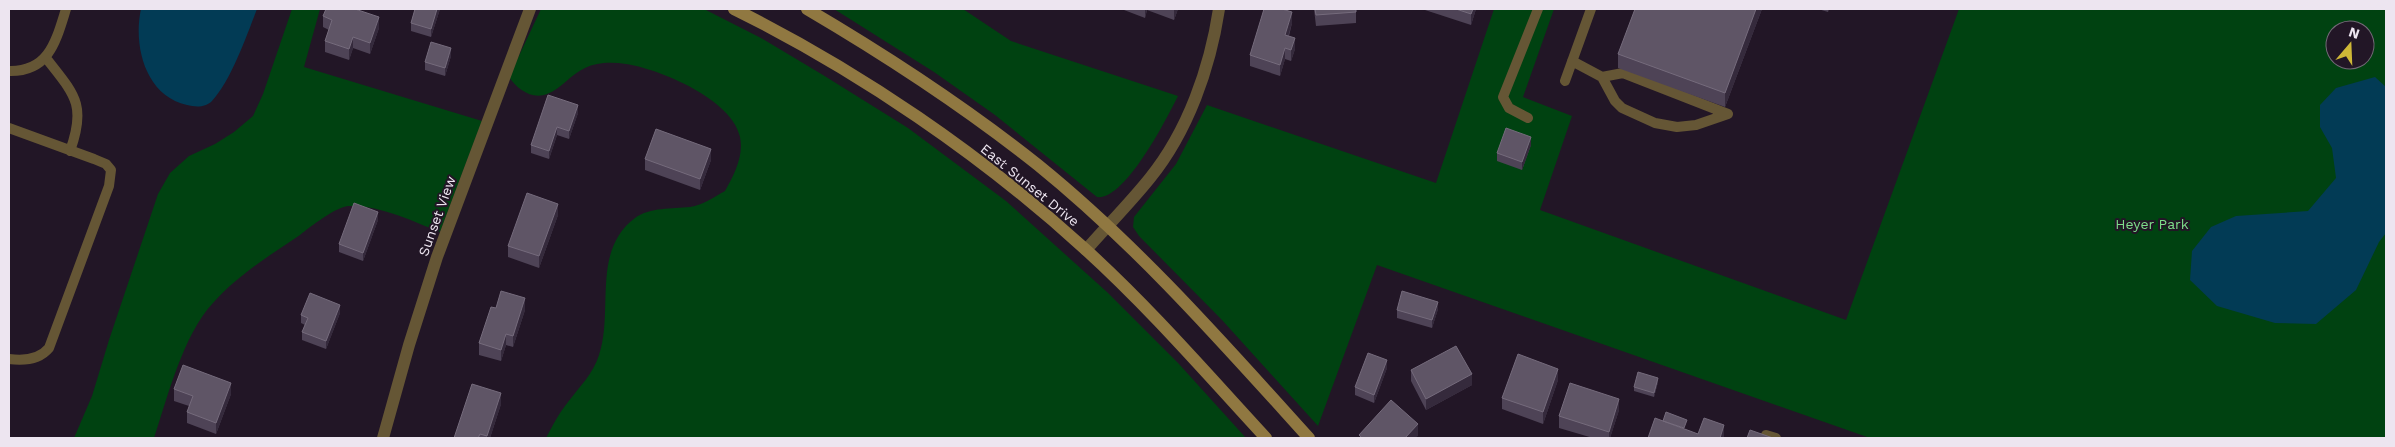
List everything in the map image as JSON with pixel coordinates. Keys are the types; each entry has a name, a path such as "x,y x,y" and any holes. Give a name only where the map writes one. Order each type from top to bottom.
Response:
{"main road":[{"name":"East Sunset Drive","path":"734,9 840,67 930,127 1003,180 1086,250 1170,334 1266,438"},
{"name":"East Sunset Drive","path":"807,9 882,54 980,121 1038,166 1107,226 1210,329 1309,438"}],"street":[{"name":"Sunset View","path":"383,438 409,345 437,257 530,9"},
{"path":"1086,250 1152,177 1182,127 1195,99 1210,54 1219,9"}],"lane":[{"path":"9,71 21,71 36,66 46,58 54,44 66,9"},
{"path":"1528,118 1509,108 1503,97 1538,9"},
{"path":"1565,81 1591,9"},
{"path":"46,58 66,85 79,111 76,135 70,151"},
{"path":"1572,61 1602,77 1615,101 1622,108 1655,123 1677,127 1696,125 1728,114 1623,73 1602,77"},
{"path":"9,128 109,167 111,170 108,186 50,348 44,354 29,360 9,359"}],"green space":[{"path":"292,9 320,9 304,67 482,121 440,232 396,214 372,208 349,206 338,209 244,274 202,316 185,349 154,438 74,438 92,396 158,194 170,173 189,156 215,144 234,132 253,116 263,94"},
{"path":"541,9 704,9 761,38 823,75 908,128 1006,201 1107,292 1179,364 1246,438 546,438 562,410 590,374 599,355 605,319 608,264 613,247 621,232 641,214 661,209 695,206 725,191 737,165 741,144 734,123 710,99 675,80 640,67 621,63 590,66 575,74 552,92 536,96 516,86 509,77"},
{"path":"834,9 963,9 1011,41 1178,96 1155,139 1132,173 1108,195 1097,197 995,115 934,72"},
{"name":"Heyer Park","path":"1494,9 1554,9 1523,97 1572,116 1540,210 1846,320 1959,9 2386,9 2386,438 1870,438 1377,265 1318,426 1222,320 1139,236 1133,227 1134,217 1176,164 1207,105 1436,183"}],"water":[{"path":"141,9 257,9 232,70 212,101 203,106 187,105 173,100 161,91 152,80 145,67 141,53 139,23"},
{"path":"2375,77 2386,87 2386,233 2379,242 2356,290 2316,324 2275,323 2217,306 2190,280 2192,251 2211,227 2236,216 2308,211 2336,178 2332,148 2320,127 2320,105 2336,88"}],"building":[{"path":"326,9 355,9 379,17 370,43 353,37 349,49 325,41 332,20 323,16"},
{"path":"415,9 437,9 431,29 411,23"},
{"path":"1264,9 1282,9 1292,12 1285,35 1295,38 1291,50 1285,48 1280,65 1250,55"},
{"path":"1315,9 1356,9 1356,12 1316,15"},
{"path":"1456,9 1473,9 1471,14"},
{"path":"1635,9 1756,9 1725,93 1618,54"},
{"path":"431,42 451,48 445,68 425,62"},
{"path":"548,95 578,105 569,131 557,127 549,151 531,145"},
{"path":"1506,128 1531,137 1522,162 1497,153"},
{"path":"656,129 711,149 700,179 645,159"},
{"path":"527,193 558,204 539,256 508,246"},
{"path":"354,203 378,212 363,253 339,244"},
{"path":"501,291 525,298 513,336 506,334 501,350 479,343 491,307 496,308"},
{"path":"1402,291 1438,302 1432,320 1397,310"},
{"path":"310,293 340,305 326,341 302,332 308,318 301,315"},
{"path":"1456,346 1472,374 1426,399 1411,370"},
{"path":"1368,353 1387,360 1374,395 1355,387"},
{"path":"1518,354 1558,369 1543,412 1502,398"},
{"path":"183,365 231,383 216,423 187,412 193,396 174,389"},
{"path":"1638,372 1658,378 1654,393 1634,387"},
{"path":"1570,383 1619,399 1609,432 1559,416"},
{"path":"472,384 501,393 487,436 480,434 478,438 454,438"},
{"path":"1391,400 1418,424 1405,438 1362,438 1359,435"},
{"path":"1666,412 1687,420 1684,428 1663,421"},
{"path":"1655,418 1698,434 1704,418 1724,425 1720,438 1648,438"},
{"path":"1750,430 1773,438 1747,438"}]}
